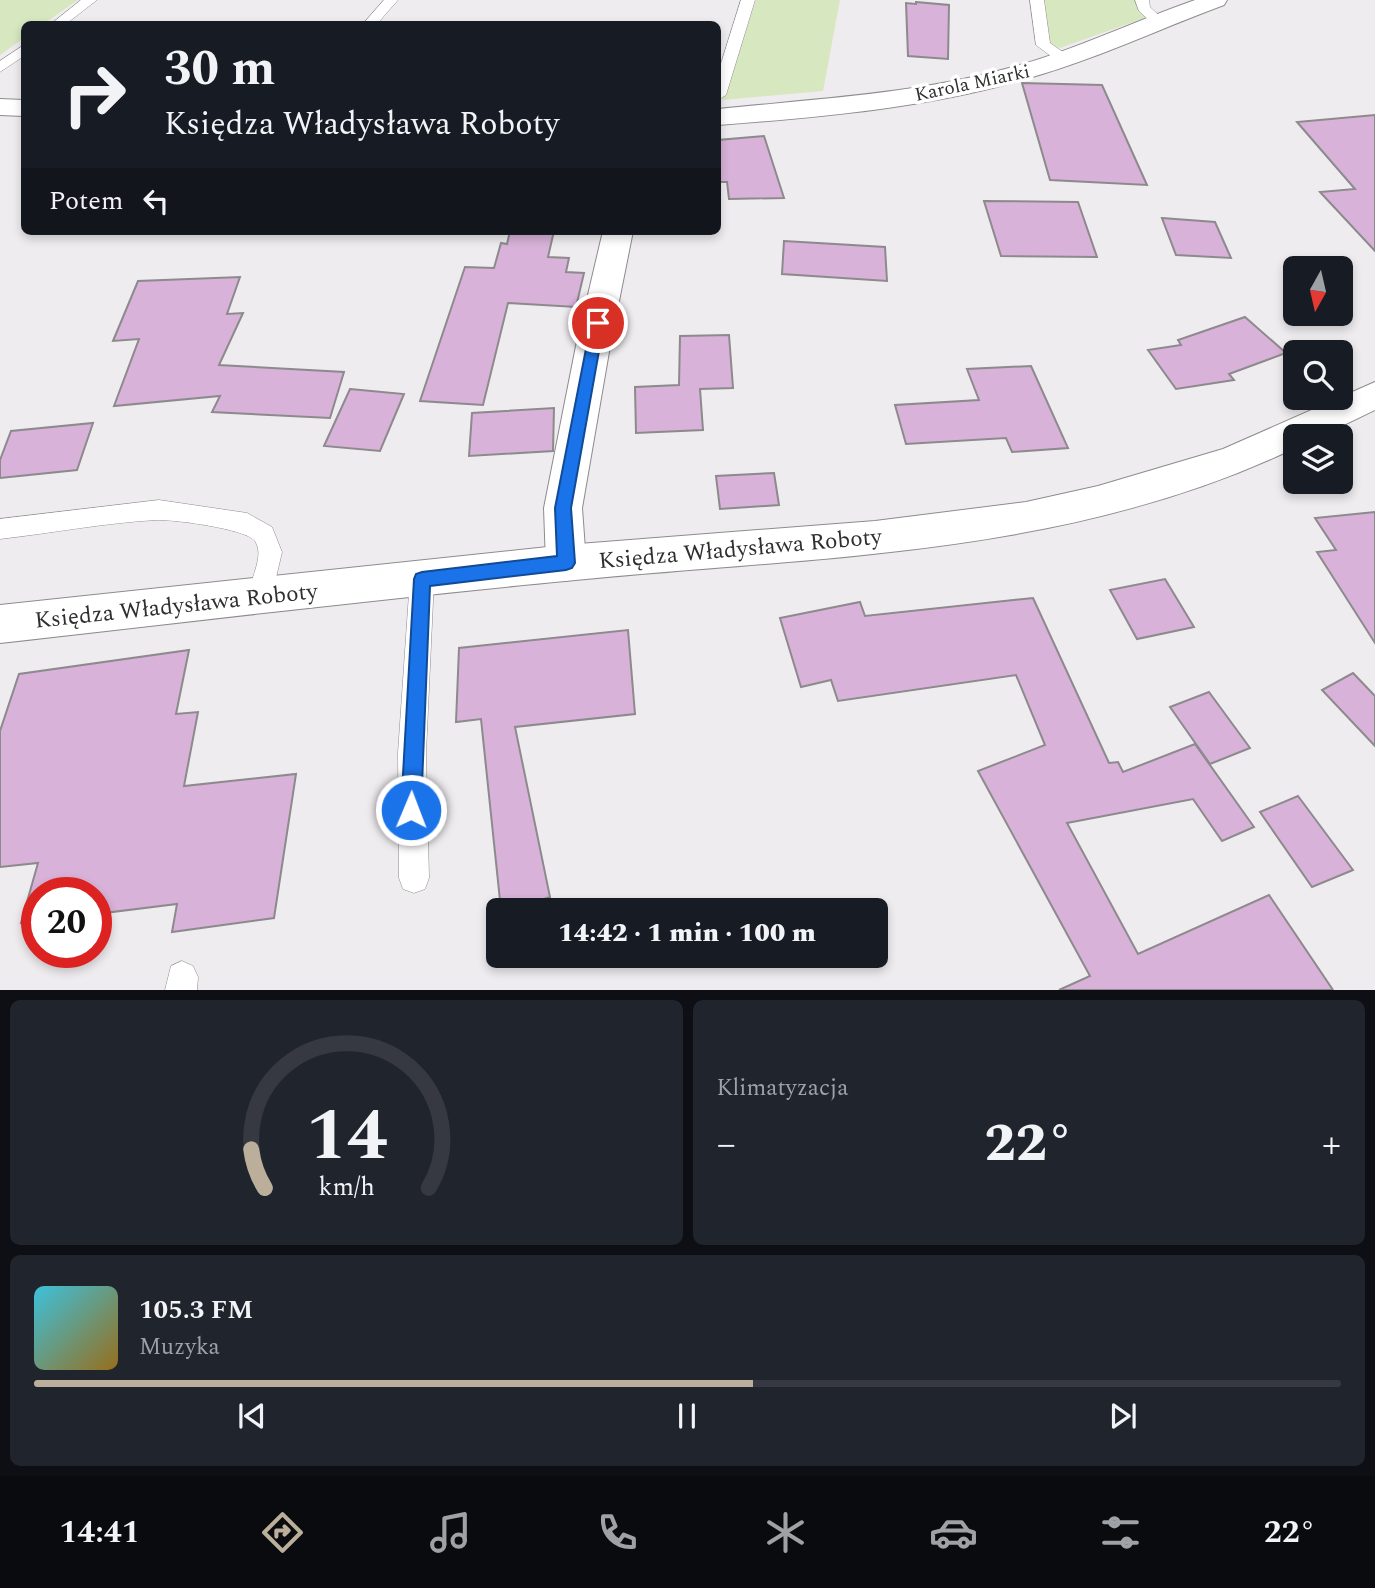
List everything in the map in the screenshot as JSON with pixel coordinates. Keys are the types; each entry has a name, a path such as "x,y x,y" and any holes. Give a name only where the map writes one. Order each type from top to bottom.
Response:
{"street":[{"name":"Karola Miarki","path":"721,117 943,90 1015,75 1065,60 1216,0"},
{"path":"0,107 21,108"},
{"path":"566,563 563,508 617,235"},
{"name":"Księdza Władysława Roboty","path":"0,624 566,563 875,538 1026,518 1098,502 1181,479 1233,461 1375,395"}],"lane":[{"path":"62,21 90,0"},
{"path":"373,21 391,0"},
{"path":"721,86 748,0"},
{"path":"1037,0 1043,45 1065,60"},
{"path":"1142,0 1144,8 1159,22"},
{"path":"0,68 21,51"},
{"path":"0,529 159,510 247,523 264,534 270,552 261,596"},
{"path":"414,878 412,753 422,579"}],"green space":[{"path":"0,0 78,0 47,21 21,21 21,40 0,55"},
{"path":"756,0 840,0 823,91 722,100"},
{"path":"1043,0 1139,0 1147,17 1060,48 1050,44"}],"building":[{"path":"906,3 949,5 948,59 908,56"},
{"path":"1022,83 1102,85 1147,185 1050,180"},
{"path":"1375,115 1375,251 1320,192 1355,189 1297,122"},
{"path":"764,136 784,198 729,199 727,182 721,182 721,140"},
{"path":"984,201 1078,202 1097,257 1001,256"},
{"path":"1162,218 1215,222 1231,258 1176,255"},
{"path":"509,235 553,235 548,257 569,258 566,272 584,273 576,307 508,303 483,405 420,401 465,267 494,268 501,243 507,244"},
{"path":"784,241 885,247 887,281 782,274"},
{"path":"240,277 227,314 243,313 219,365 344,372 330,418 212,412 220,396 114,406 139,339 113,341 138,281"},
{"path":"1245,317 1283,350 1283,354 1229,374 1234,380 1176,389 1148,350 1181,345 1178,340"},
{"path":"729,335 733,388 700,389 703,430 636,433 635,387 679,385 680,336"},
{"path":"1031,366 1068,448 1012,452 1006,438 906,444 895,405 979,400 967,369"},
{"path":"350,389 404,394 380,451 324,446"},
{"path":"554,408 553,451 469,456 472,413"},
{"path":"93,423 77,470 0,478 0,460 11,431"},
{"path":"774,473 779,505 720,509 716,476"},
{"path":"1375,512 1375,643 1317,552 1336,550 1315,518"},
{"path":"1165,579 1194,627 1137,639 1110,590"},
{"path":"1033,598 1109,763 1118,762 1123,772 1195,744 1254,827 1222,841 1193,799 1067,823 1138,954 1269,895 1333,990 1059,990 1090,976 978,771 1045,745 1016,675 838,701 831,680 801,687 780,618 860,602 865,616"},
{"path":"628,630 635,714 515,727 550,897 500,898 481,719 456,722 459,648"},
{"path":"189,650 176,714 198,712 184,786 296,774 274,918 172,932 177,904 112,912 112,877 34,877 38,863 0,867 0,731 19,674"},
{"path":"1353,673 1375,696 1375,746 1322,690"},
{"path":"1209,692 1250,748 1210,764 1170,707"},
{"path":"1298,796 1353,870 1312,887 1260,812"}],"route":[{"path":"411,810 422,579 566,563 563,508 598,323"}]}
